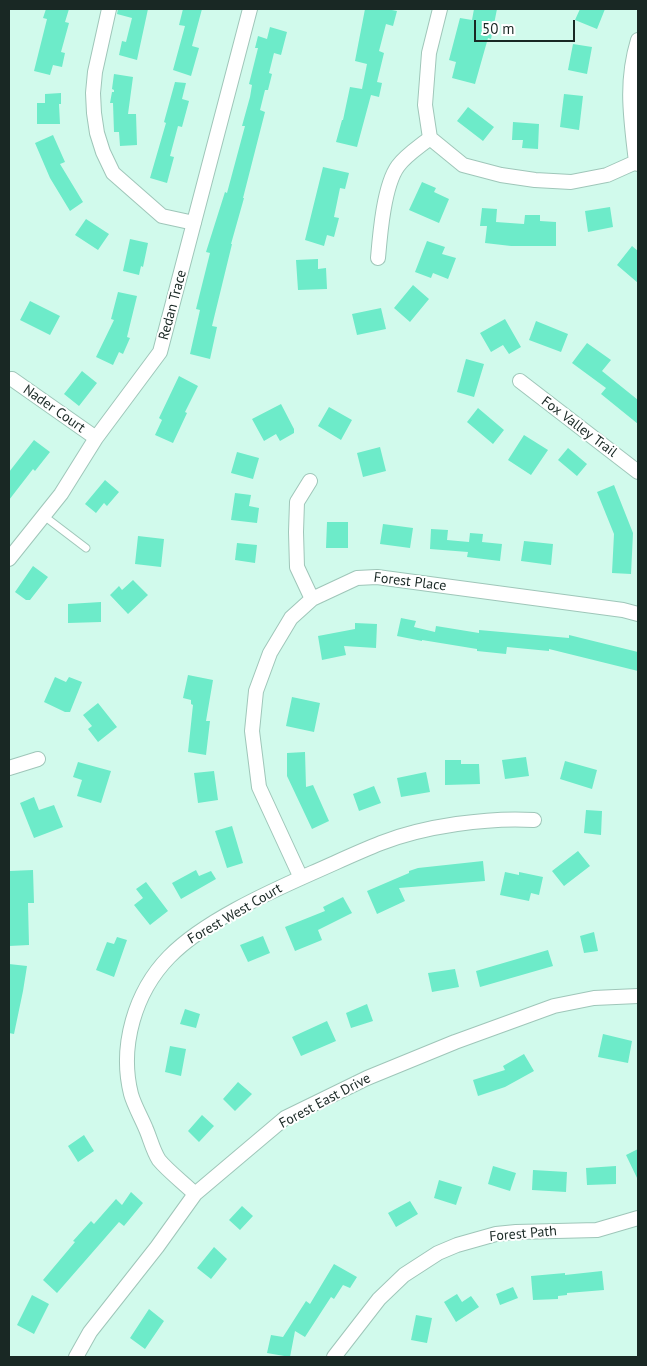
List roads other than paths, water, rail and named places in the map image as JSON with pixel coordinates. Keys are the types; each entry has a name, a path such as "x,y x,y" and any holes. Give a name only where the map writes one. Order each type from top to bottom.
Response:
{"street":[{"path":"109,9 95,72 93,92 97,133 103,152 113,173 162,216 194,223"},
{"name":"Redan Trace","path":"9,559 61,494 96,438 160,352 250,9"},
{"path":"440,9 429,53 425,105 430,138 463,165 501,175 571,182 607,175 637,163 629,97 631,70 638,40"},
{"path":"378,258 380,226 389,186 397,167 430,138"},
{"name":"Nader Court","path":"12,379 96,438"},
{"name":"Fox Valley Trail","path":"520,381 638,472"},
{"path":"310,481 296,502 296,532 297,567 312,599"},
{"name":"Forest Place","path":"301,878 259,787 252,731 256,691 270,653 291,618 312,599 357,578 377,577 623,610 638,614"},
{"path":"9,768 38,760"},
{"name":"Forest West Court","path":"195,1194 159,1159 131,1094 128,1069 128,1048 136,1009 144,990 168,958 183,944 247,904 383,842 424,831 482,820 534,820"},
{"name":"Forest East Drive","path":"76,1357 90,1332 195,1194 285,1118 367,1078 455,1042 554,1006 594,998 638,996"},
{"name":"Forest Path","path":"334,1357 379,1299 404,1275 438,1253 457,1245 496,1234 597,1230 638,1218"}],"lane":[{"path":"44,516 86,548"}]}
